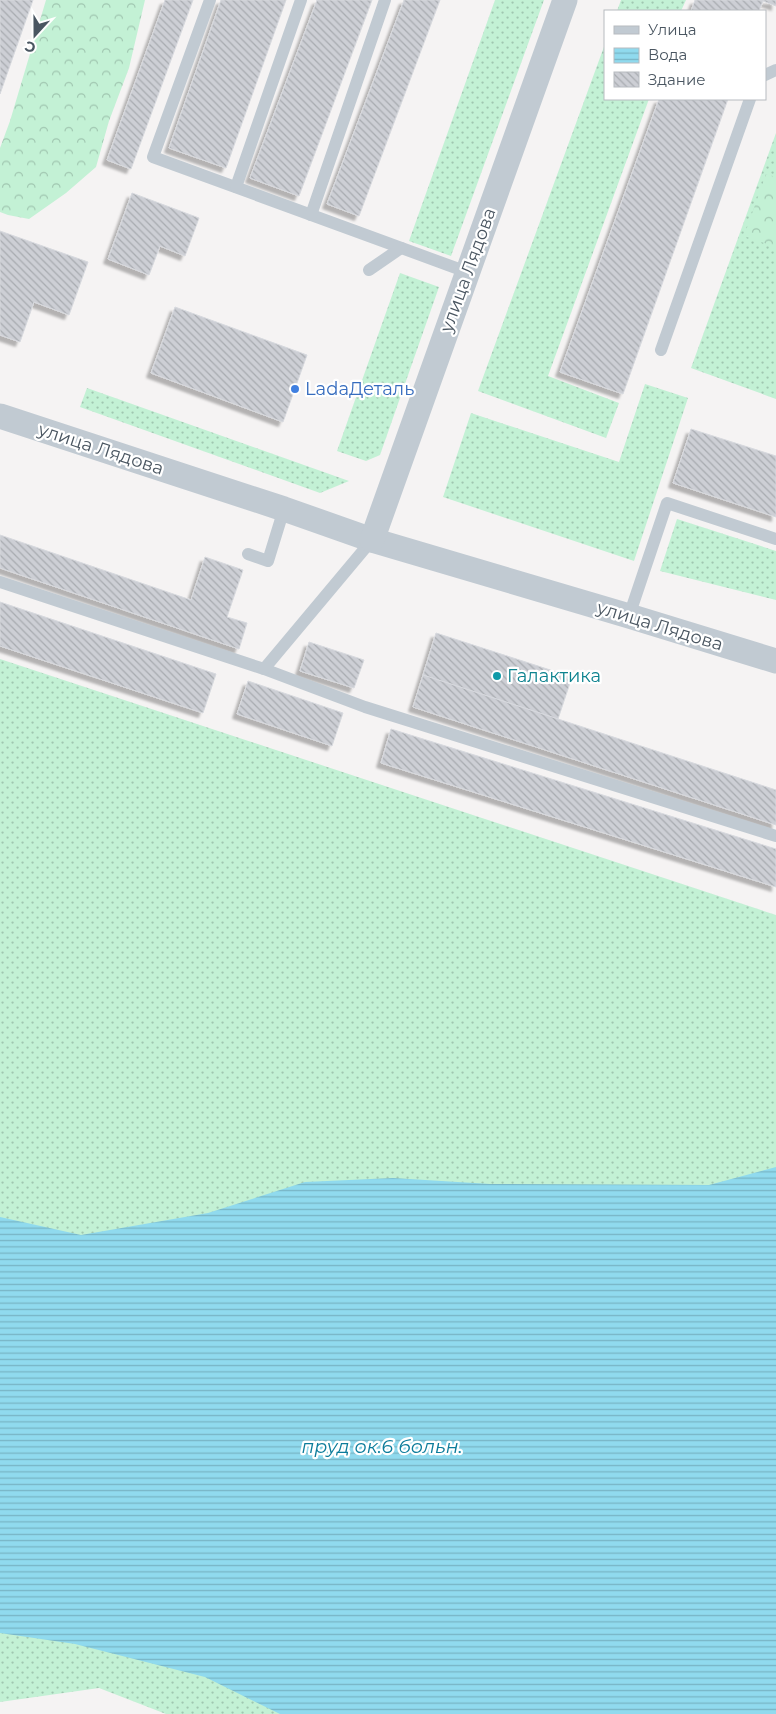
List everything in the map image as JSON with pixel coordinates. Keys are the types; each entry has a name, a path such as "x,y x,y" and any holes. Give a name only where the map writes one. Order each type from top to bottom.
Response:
{"street":[{"name":"улица Лядова","path":"372,540 565,0"},
{"name":"улица Лядова","path":"0,416 284,509 372,540 776,661"}],"lane":[{"path":"210,0 153,157 467,272"},
{"path":"236,187 302,0"},
{"path":"311,215 385,0"},
{"path":"661,350 750,100"},
{"path":"369,270 401,248"},
{"path":"629,616 666,503 776,539"},
{"path":"248,554 268,561 284,509"},
{"path":"264,669 372,540"},
{"path":"0,582 264,669 365,707 776,836"}],"green space":[{"path":"46,0 145,0 129,68 109,121 96,167 66,193 29,219 0,212 0,148 10,121"},
{"path":"495,0 544,0 451,256 409,241"},
{"path":"621,0 686,0 681,10 617,10"},
{"path":"604,47 604,100 649,100 548,376 619,403 606,438 478,391"},
{"path":"776,133 776,399 691,368"},
{"path":"766,174 776,177 776,247 744,236"},
{"path":"400,273 439,287 380,455 366,461 337,451"},
{"path":"645,384 688,398 634,561 443,497 471,413 619,462"},
{"path":"87,388 349,481 320,493 80,407"},
{"path":"677,519 776,551 776,600 660,571"},
{"path":"0,659 776,915 776,1714 166,1714 99,1688 0,1702"}],"water":[{"name":"пруд ок.6 больн.","path":"776,1167 776,1714 280,1714 205,1677 75,1644 0,1633 0,1217 81,1235 208,1213 305,1182 393,1178 490,1184 709,1185"}],"building":[{"path":"0,0 33,0 0,94"},
{"path":"165,0 193,0 131,169 107,160"},
{"path":"221,0 286,0 226,168 169,148"},
{"path":"317,0 372,0 299,196 250,178"},
{"path":"404,0 440,0 359,216 327,204"},
{"path":"695,0 776,0 776,6 763,1 759,10 691,10"},
{"path":"659,100 728,100 623,394 560,372"},
{"path":"132,193 199,218 185,256 160,246 149,275 108,259"},
{"path":"0,231 88,262 69,315 34,302 20,342 0,335"},
{"path":"175,307 307,355 283,422 151,373"},
{"path":"691,429 776,456 776,517 673,483"},
{"path":"0,535 191,600 205,557 243,570 227,617 247,623 239,649 0,568"},
{"path":"0,602 216,674 203,713 0,646"},
{"name":"Галактика","path":"436,633 572,677 558,719 423,675"},
{"path":"309,642 364,660 354,688 300,671"},
{"path":"423,675 776,790 776,825 413,707"},
{"path":"248,681 343,713 332,746 237,714"},
{"path":"391,729 776,849 776,887 381,763"}],"place":[{"name":"LadaДеталь","path":"295,389"},
{"name":"Галактика","path":"497,676"}]}
